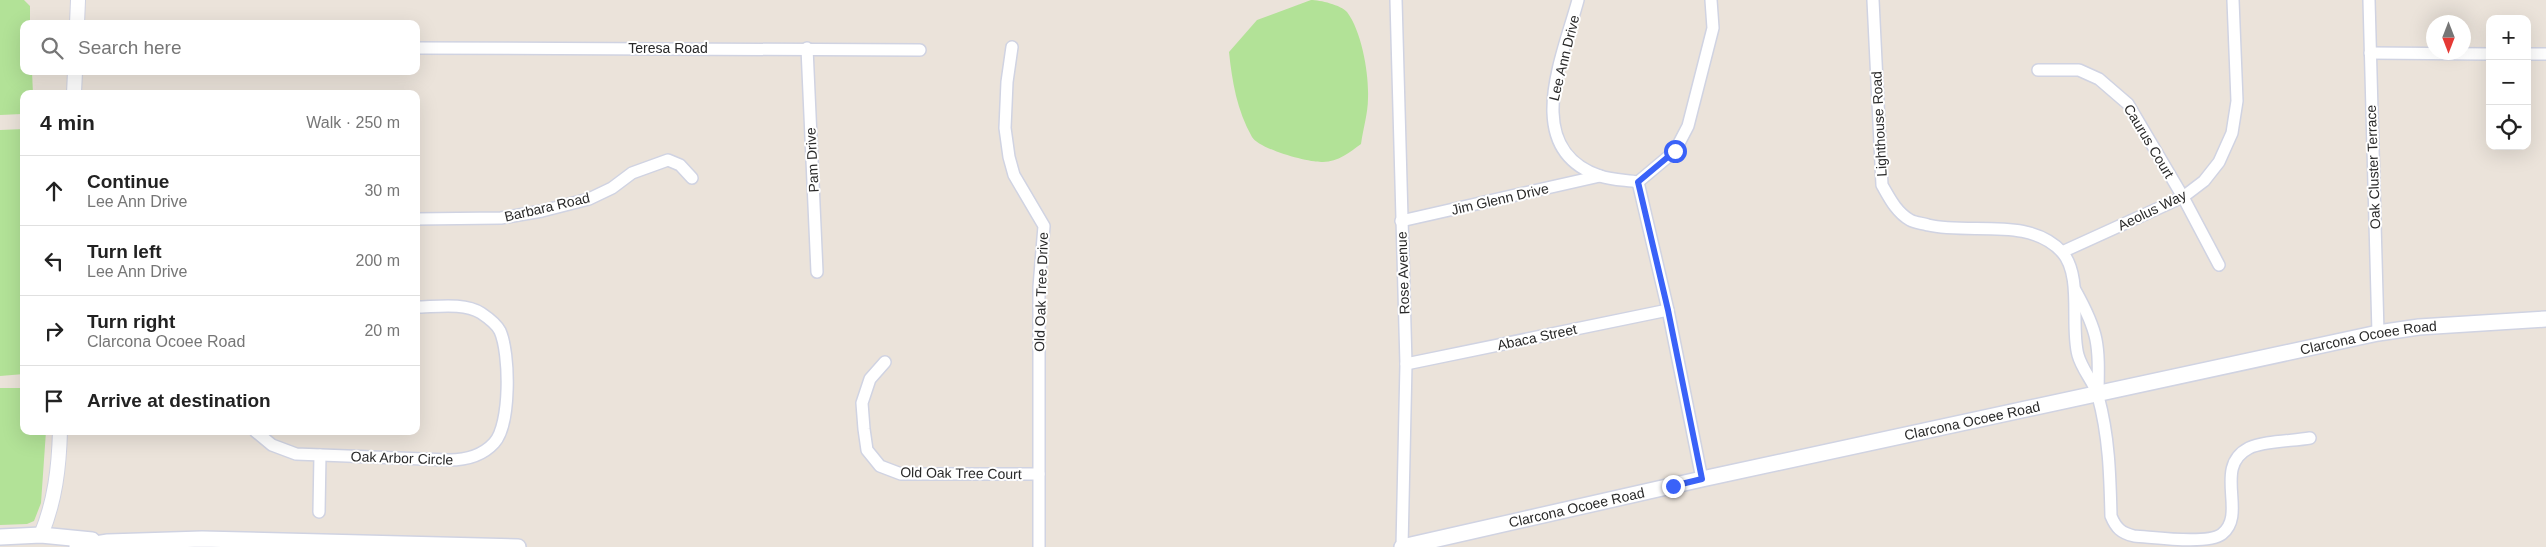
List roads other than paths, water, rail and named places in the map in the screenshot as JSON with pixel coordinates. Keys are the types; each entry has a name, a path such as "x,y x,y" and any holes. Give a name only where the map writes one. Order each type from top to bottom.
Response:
{"main road":[{"name":"Clarcona Ocoee Road","path":"1402,547 1702,479 2378,333 2428,326 2546,318"},
{"path":"8,547 24,544 41,535"},
{"path":"0,537 41,535 108,542 518,547"},
{"path":"77,547 108,542"}],"street":[{"path":"78,0 78,20"},
{"name":"Rose Avenue","path":"1396,0 1406,364 1402,547"},
{"name":"Lee Ann Drive","path":"1578,0 1552,95 1551,115 1557,139 1574,161 1600,176 1638,182"},
{"path":"1702,479 1668,310 1638,182 1675,151 1688,126 1713,28 1711,0"},
{"name":"Lighthouse Road","path":"1873,0 1882,185 1894,206 1910,220 1941,228 2017,230 2042,238 2062,252"},
{"name":"Aeolus Way","path":"2062,252 2183,198 2204,181 2219,162 2232,133 2237,101 2233,0"},
{"name":"Oak Cluster Terrace","path":"2369,0 2378,333"},
{"name":"Old Oak Tree Drive","path":"1012,47 1007,82 1006,119 1009,157 1014,175 1044,226 1039,287 1039,547"},
{"name":"Teresa Road","path":"420,48 807,48 920,50"},
{"name":"Pam Drive","path":"807,48 818,272"},
{"path":"2370,53 2486,54"},
{"path":"2531,54 2546,54"},
{"name":"Caurus Court","path":"2038,70 2078,70 2099,79 2128,104 2183,198 2219,265"},
{"path":"74,90 75,75"},
{"name":"Barbara Road","path":"420,219 501,218 542,211 589,199 612,188 632,173 668,160 680,165 692,178"},
{"name":"Jim Glenn Drive","path":"1401,222 1600,176"},
{"path":"2062,252 2070,267 2074,289 2074,326 2078,356 2098,393"},
{"path":"2074,289 2093,323 2099,350 2098,393 2106,427 2109,454 2111,516 2115,526 2124,534 2207,539 2221,535 2229,526 2231,517 2231,468 2239,455 2250,448 2310,438"},
{"name":"Oak Arbor Circle","path":"260,435 272,445 296,454 454,460 481,454 495,443 504,418 507,352 500,329 479,312 461,307 420,307"},
{"name":"Abaca Street","path":"1406,364 1668,310"},
{"name":"Old Oak Tree Court","path":"885,362 870,379 862,403 868,450 880,466 901,474 1039,474"},
{"path":"41,535 50,513 57,482 60,435"},
{"path":"319,512 320,455"}]}
